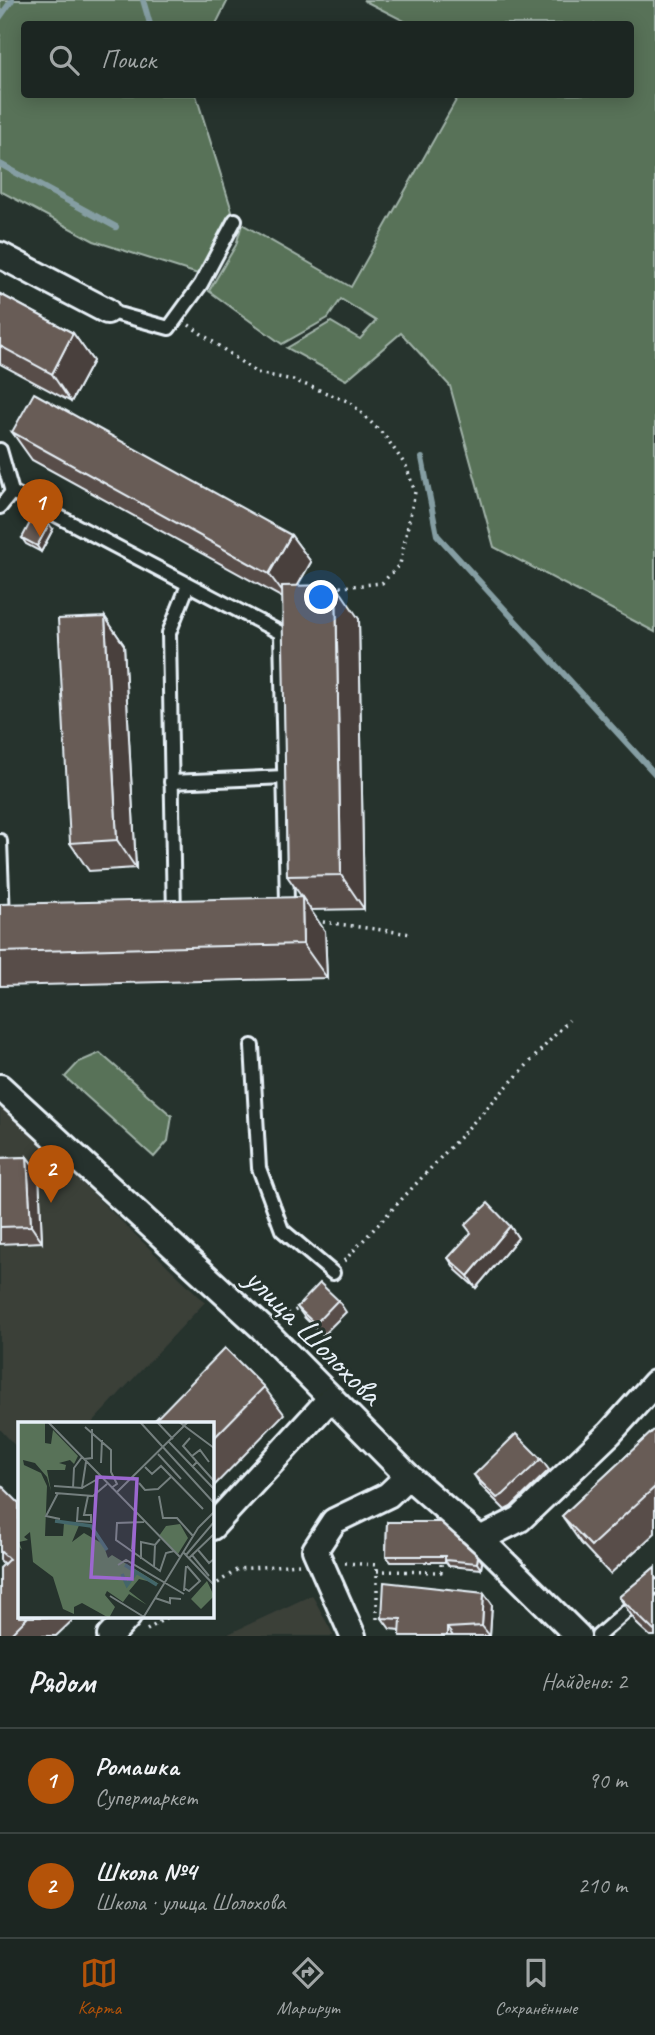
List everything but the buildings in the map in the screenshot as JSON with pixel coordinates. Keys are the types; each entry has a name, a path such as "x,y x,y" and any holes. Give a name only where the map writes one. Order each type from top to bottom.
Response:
{"street":[{"path":"0,255 107,311"},
{"name":"улица Шолохова","path":"0,1087 261,1327 408,1476 480,1539 578,1636"},
{"path":"480,1539 520,1519 610,1433 655,1383"},
{"path":"214,1525 331,1398"},
{"path":"353,1636 315,1550 334,1521 388,1495 408,1476"},
{"path":"110,1636 136,1625"}],"lane":[{"path":"107,311 169,328 201,284 235,220"},
{"path":"0,450 12,492 281,633 287,902 269,914"},
{"path":"0,507 12,492"},
{"path":"187,917 167,918 171,782 169,633 188,584"},
{"path":"171,782 285,777"},
{"path":"0,841 7,924"},
{"path":"252,1046 259,1168 282,1230 333,1273"},
{"path":"598,1636 655,1587"}],"path":[{"path":"177,317 257,373 293,380 350,402 385,436 406,466 415,492 400,564 382,583 324,590"},
{"path":"287,902 308,920 411,934"},
{"path":"333,1273 569,1020"},
{"path":"261,1327 298,1310 307,1301"},
{"path":"377,1571 440,1572 441,1559"},
{"path":"214,1586 238,1569 321,1562 377,1566 377,1619"},
{"path":"136,1625 163,1618"}],"shaded area":[{"path":"0,1104 205,1302 93,1422 18,1422 18,1449 0,1429"},
{"path":"312,1595 334,1636 224,1636"}],"green space":[{"path":"0,0 228,0 218,21 21,21 21,98 197,98 232,211 198,274 94,241 0,191"},
{"path":"363,0 655,0 655,632 494,547 450,386 401,333 346,380 287,348 331,322 360,339 376,321 341,299 328,318 282,344 209,291 236,245 242,224 351,287 457,98 634,98 634,21 404,21"},
{"path":"100,1053 172,1116 168,1141 154,1157 65,1077 79,1062"}],"waterway":[{"path":"0,17 12,0"},
{"path":"143,0 149,21"},
{"path":"0,164 116,227"},
{"path":"422,458 437,535 655,774"}],"place":[{"name":"Ромашка","path":"40,537"},
{"name":"Школа №4","path":"51,1203"}]}
